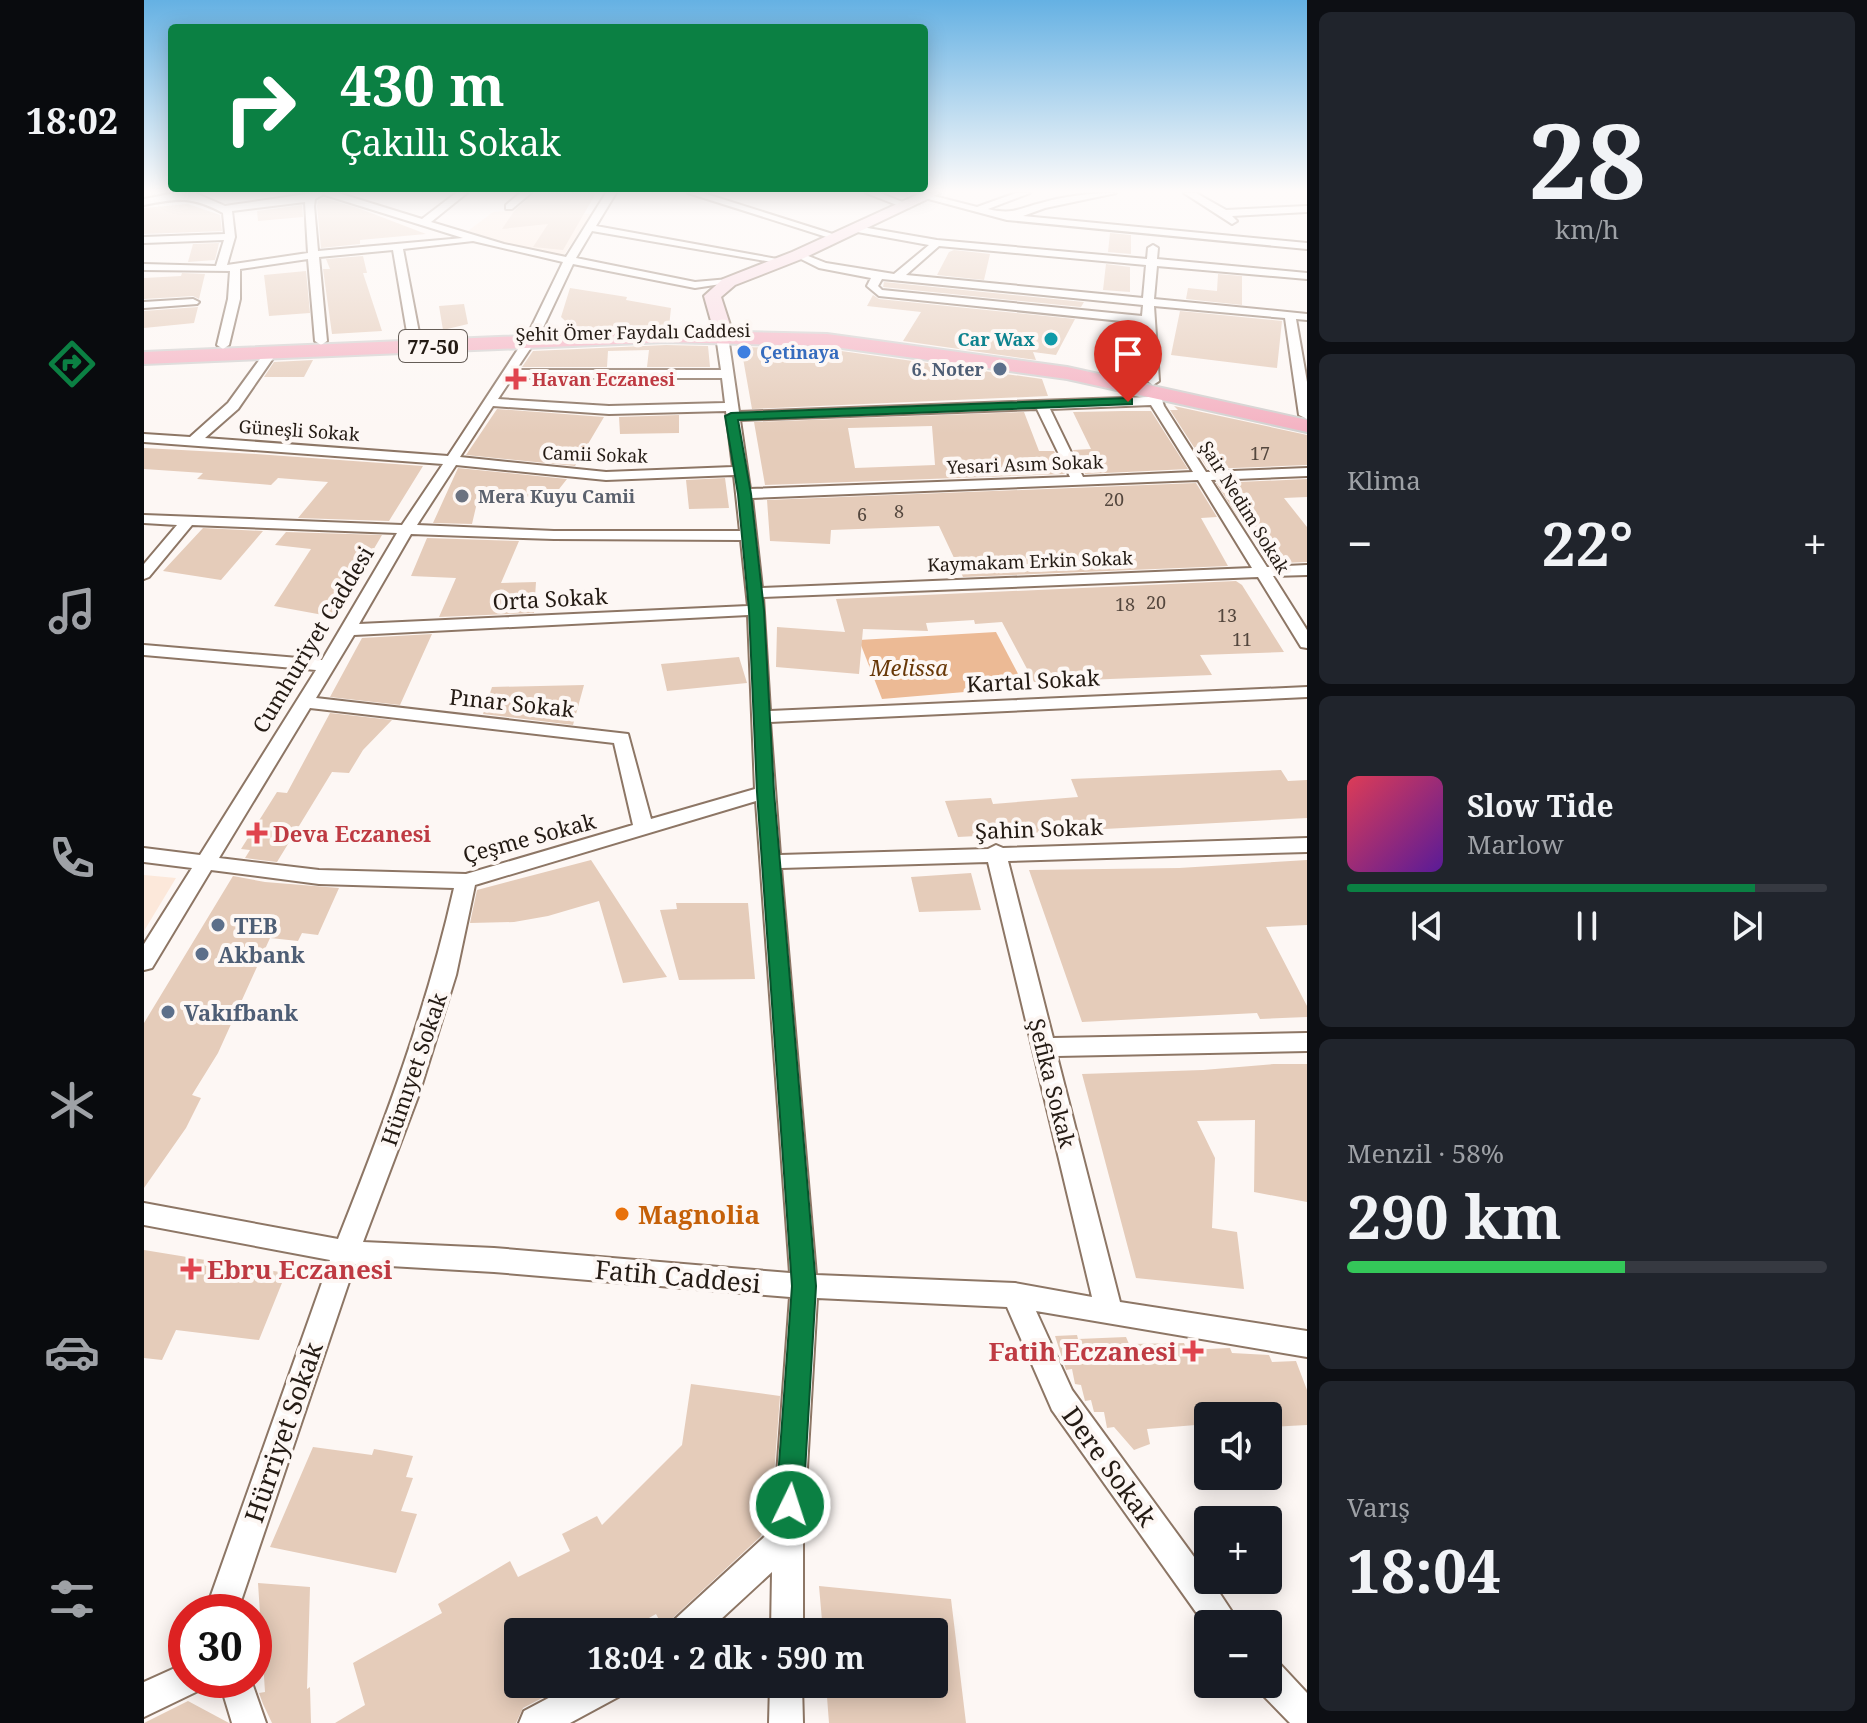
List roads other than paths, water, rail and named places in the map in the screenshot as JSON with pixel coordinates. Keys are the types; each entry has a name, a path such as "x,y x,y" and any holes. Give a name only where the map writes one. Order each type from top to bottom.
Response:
{"main road":[{"name":"Şehit Ömer Faydalı Caddesi","path":"144,358 530,339 665,327 827,340 934,353 1067,373 1307,419"},
{"name":"Şehit Ömer Faydalı Caddesi","path":"144,350 414,338 530,339"}],"street":[{"path":"223,345 234,299 235,273"},
{"path":"316,273 321,341"},
{"path":"402,273 414,338"},
{"name":"Cumhuriyet Caddesi","path":"144,962 204,860 327,666 408,527 530,339 563,273"},
{"path":"634,273 695,285 729,282 751,273"},
{"path":"864,273 1307,317"},
{"path":"896,278 901,273"},
{"path":"489,402 589,411 731,412 1042,405 1154,391 1147,320 1151,273"},
{"path":"1278,273 1307,276"},
{"path":"878,276 872,286 879,293 1147,320"},
{"path":"712,296 729,282"},
{"path":"695,285 712,296 722,332 749,536 765,792 804,1286 788,1536 787,1618"},
{"path":"144,305 193,302"},
{"path":"1290,315 1307,419"},
{"path":"194,441 233,406 272,351"},
{"path":"507,374 727,374"},
{"name":"Şair Nedim Sokak","path":"1154,391 1201,474 1307,643"},
{"path":"1042,405 1078,480"},
{"name":"Güneşli Sokak","path":"144,439 451,460"},
{"name":"Camii Sokak","path":"451,460 606,476 739,471"},
{"name":"Yesari Asım Sokak","path":"744,494 1307,472"},
{"path":"144,519 554,535 749,536"},
{"path":"144,574 189,520"},
{"name":"Kaymakam Erkin Sokak","path":"755,601 1307,570"},
{"name":"Orta Sokak","path":"346,630 755,601"},
{"path":"144,650 327,666"},
{"name":"Kartal Sokak","path":"762,717 1307,692"},
{"name":"Pınar Sokak","path":"304,702 622,738 644,830"},
{"name":"Çeşme Sokak","path":"144,855 204,860 319,877 466,881 765,792"},
{"name":"Şahin Sokak","path":"772,862 996,852 1307,845"},
{"name":"Şefika Sokak","path":"996,852 1109,1313"},
{"name":"Hümıyet Sokak","path":"346,1252 407,1094 445,975 466,881"},
{"path":"1044,1047 1307,1042"},
{"name":"Fatih Caddesi","path":"144,1214 346,1252 494,1260 804,1286 1015,1295 1307,1344"},
{"name":"Hürriyet Sokak","path":"227,1594 346,1252"},
{"name":"Dere Sokak","path":"1015,1295 1062,1400 1214,1610"},
{"path":"699,1618 788,1536"},
{"path":"144,1700 168,1688"},
{"path":"1282,1691 1307,1717"},
{"path":"241,1698 249,1723"},
{"path":"536,1723 582,1698"},
{"path":"786,1698 786,1723"}],"place":[{"name":"Car Wax","path":"1051,339"},
{"name":"Çetinaya","path":"744,352"},
{"name":"6. Noter","path":"1000,369"},
{"name":"Havan Eczanesi","path":"516,379"},
{"name":"Mera Kuyu Camii","path":"462,496"},
{"name":"Deva Eczanesi","path":"257,833"},
{"name":"TEB","path":"218,925"},
{"name":"Akbank","path":"202,954"},
{"name":"Vakıfbank","path":"168,1012"},
{"name":"Magnolia","path":"622,1214"},
{"name":"Ebru Eczanesi","path":"191,1269"},
{"name":"Fatih Eczanesi","path":"1193,1351"}],"park label":[{"name":"Melissa","path":"909,667"}]}
